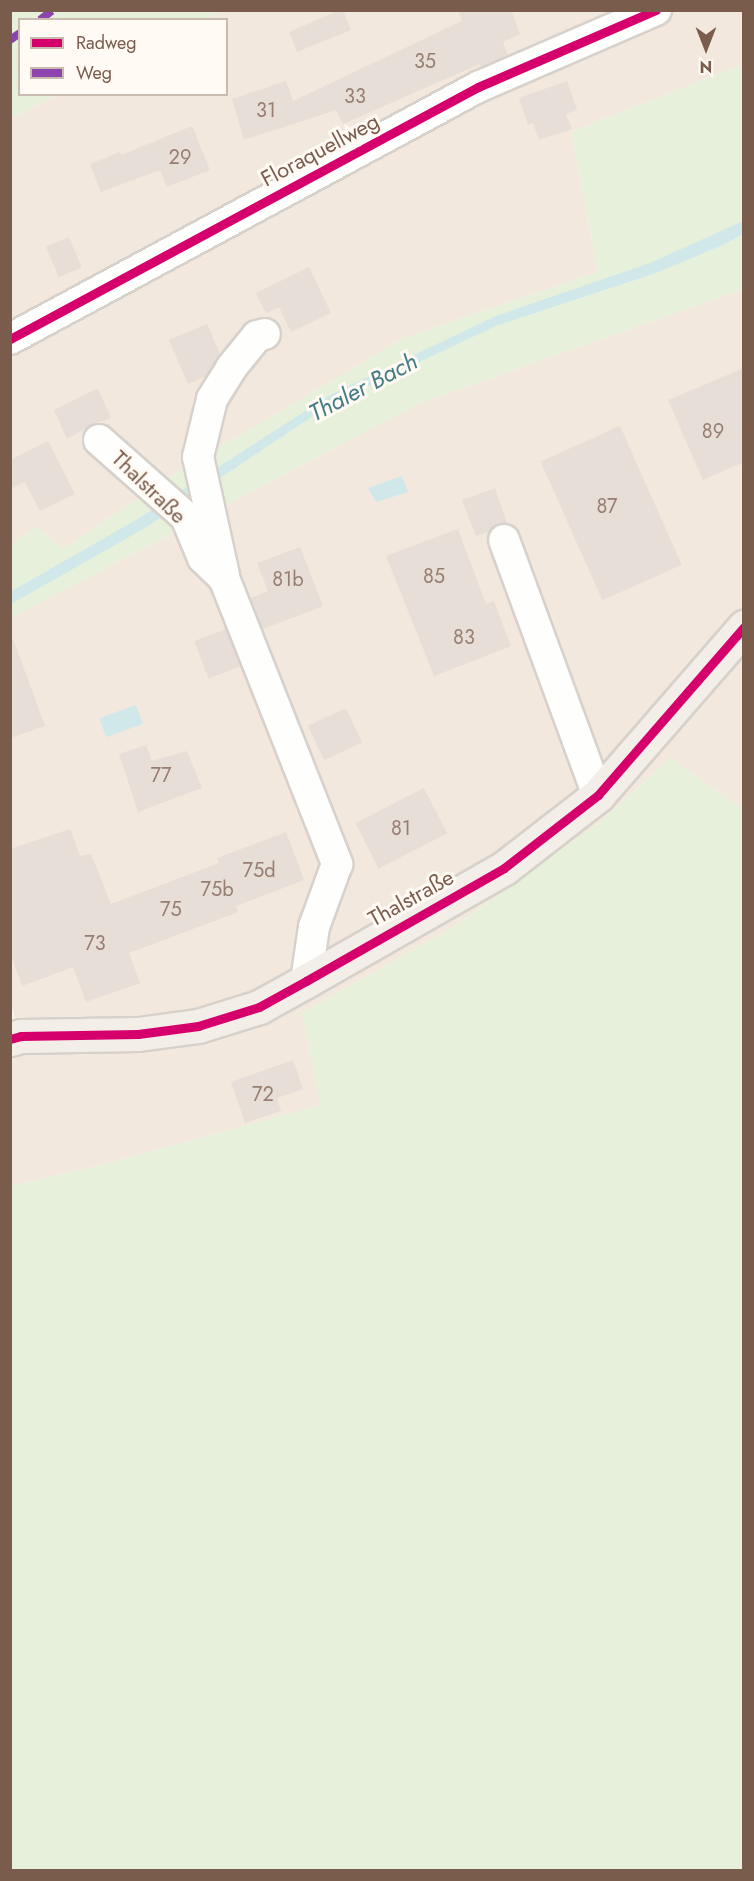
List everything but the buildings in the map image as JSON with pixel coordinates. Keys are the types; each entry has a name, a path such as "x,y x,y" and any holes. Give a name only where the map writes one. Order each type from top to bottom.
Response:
{"main road":[{"name":"Thalstraße","path":"10,1039 21,1036 138,1034 198,1026 259,1007 306,981 504,868 598,795 744,627"}],"street":[{"name":"Floraquellweg","path":"10,339 478,87 656,10"},
{"name":"Thalstraße","path":"265,334 258,336 231,368 212,399 198,457 200,520 203,558 224,578 337,864 314,927 306,981"},
{"name":"Thalstraße","path":"99,440 154,487 200,520"},
{"path":"504,540 598,795"}],"shaded area":[{"path":"222,11 743,11 743,76 738,66 571,132 598,272 404,338 179,471 63,549 36,526 11,545 11,118 55,96 228,96 228,18 206,18"},
{"path":"743,289 743,809 670,758 600,822 455,926 302,1013 321,1105 106,1164 11,1186 11,1057 23,1053 11,1003 11,618 420,403"}],"green space":[{"path":"11,10 222,10 208,18 18,18 18,96 54,96 11,118"},
{"path":"738,66 744,76 743,289 420,403 11,618 11,545 36,526 63,549 179,471 404,338 598,272 571,132"},
{"path":"670,758 743,809 743,1870 11,1870 11,1186 106,1164 320,1105 302,1013 455,926 600,822"}],"water":[{"name":"Thaler Bach","path":"743,221 743,234 723,245 653,274 498,325 334,402 145,528 11,604 10,592 136,520 330,395 496,316 650,263"},
{"path":"402,476 408,492 376,502 368,488"},
{"path":"136,705 143,724 106,737 99,718"}],"marked path":[{"path":"43,18 53,10"},
{"path":"10,40 18,34"}],"cycle path":[{"path":"10,339 478,87 656,10"},
{"path":"10,1039 21,1036 138,1034 198,1026 259,1007 306,981 504,868 598,795 744,627"}]}
